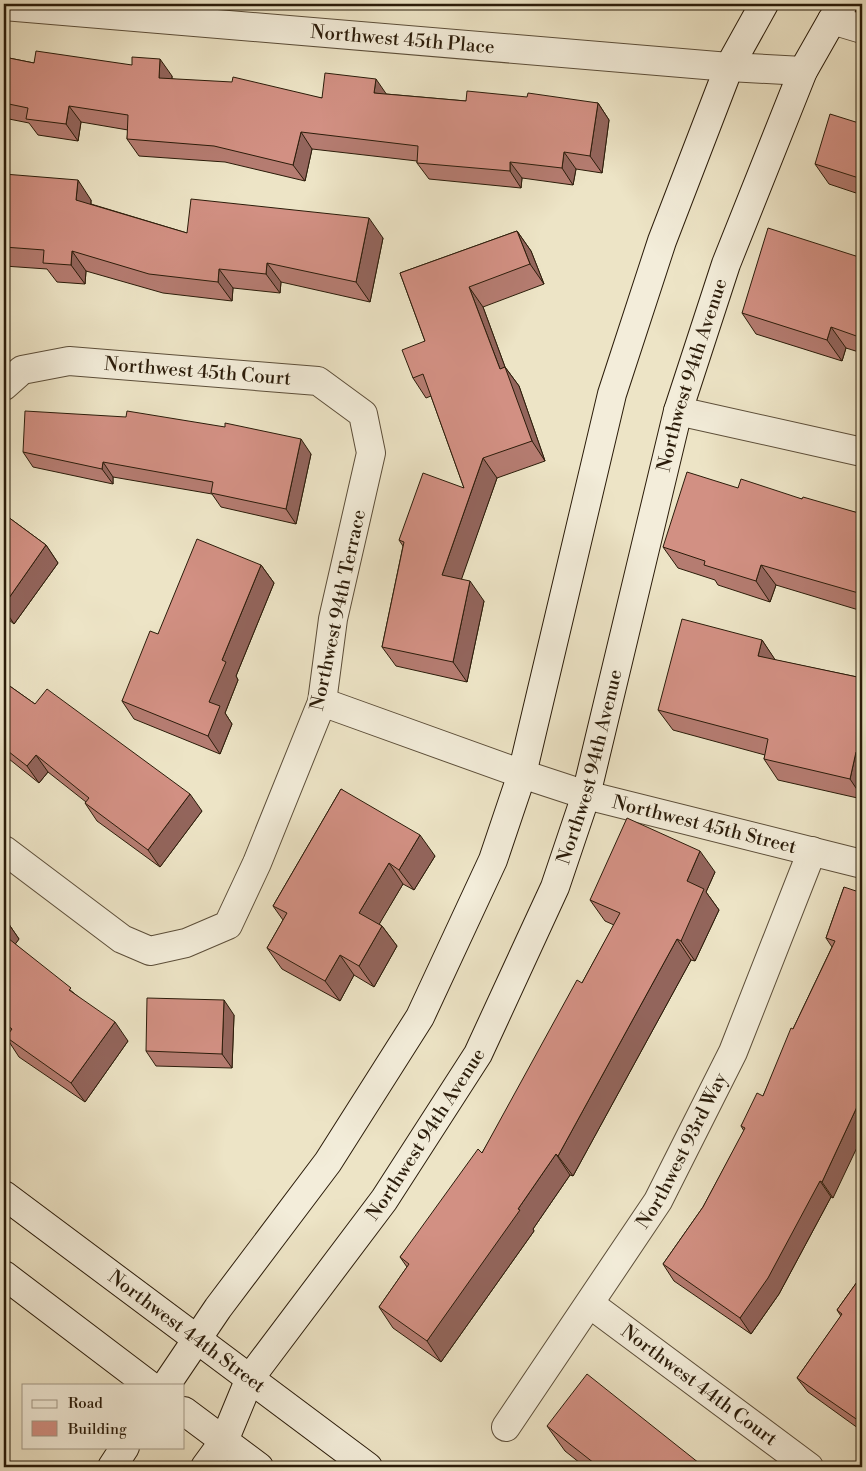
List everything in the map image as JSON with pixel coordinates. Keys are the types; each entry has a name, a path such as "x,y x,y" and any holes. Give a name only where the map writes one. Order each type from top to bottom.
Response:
{"street":[{"path":"167,1384 218,1308 328,1162 420,1018 493,860 522,774 612,394 662,241 730,66 764,4"},
{"name":"Northwest 45th Place","path":"4,6 803,71"},
{"path":"838,12 862,29"},
{"name":"Northwest 94th Avenue","path":"205,1467 224,1441 250,1378 384,1200 478,1054 555,887 586,795 678,411 726,264 803,71 838,12"},
{"name":"Northwest 45th Court","path":"13,378 69,361 318,381 363,414"},
{"path":"678,411 862,452"},
{"name":"Northwest 94th Terrace","path":"4,850 122,939 150,951 186,943 228,925 257,863 322,702 333,619 371,453 363,414"},
{"name":"Northwest 45th Street","path":"322,702 586,795 862,864"},
{"name":"Northwest 93rd Way","path":"506,1427 658,1201 733,1052 812,851"},
{"name":"Northwest 44th Street","path":"4,1195 368,1467"},
{"path":"4,1276 148,1384"},
{"name":"Northwest 44th Court","path":"590,1304 809,1467"},
{"path":"185,1412 259,1467"},
{"path":"112,1467 124,1448"}],"building":[{"path":"36,51 132,65 132,57 160,59 159,78 232,82 233,77 322,98 325,73 376,79 374,93 466,101 467,91 527,97 528,93 598,103 590,156 564,152 562,168 510,162 510,171 417,163 418,146 301,132 293,165 214,146 127,139 128,115 69,106 66,124 26,119 28,108 4,103 4,57 34,63"},
{"path":"830,114 862,124 862,179 815,164"},
{"path":"4,174 78,180 76,200 187,233 191,199 369,218 356,282 267,263 266,274 219,269 218,282 149,274 72,251 71,265 43,263 44,250 4,247"},
{"path":"768,228 862,258 862,338 831,327 827,340 742,313"},
{"path":"517,231 530,264 469,287 500,369 505,367 532,441 483,458 442,575 470,581 453,662 382,647 404,542 399,540 423,473 464,488 423,374 413,378 402,350 425,341 400,273"},
{"path":"25,411 126,417 127,411 225,427 225,423 301,439 286,509 211,493 213,482 103,462 102,469 23,452"},
{"path":"687,472 738,488 741,479 802,499 803,497 862,514 862,594 761,565 756,581 704,565 705,561 663,547"},
{"path":"4,514 46,545 4,605"},
{"path":"197,539 261,565 222,660 226,662 209,702 220,706 208,736 122,701 150,631 158,634"},
{"path":"682,619 762,640 758,656 862,678 862,753 856,752 850,779 764,759 768,739 658,710"},
{"path":"4,682 35,704 47,689 190,794 148,850 85,803 89,798 36,755 27,766 4,748"},
{"path":"341,789 420,835 399,870 389,863 359,913 382,926 359,966 340,955 325,981 267,948 287,913 273,906"},
{"path":"627,818 700,851 687,881 704,889 681,941 677,939 558,1156 556,1154 518,1209 520,1210 427,1341 379,1307 409,1264 400,1257 478,1149 482,1153 577,980 582,983 620,913 590,900"},
{"path":"844,887 862,893 862,1096 822,1182 820,1181 768,1278 740,1318 663,1264 703,1207 745,1128 741,1126 757,1093 763,1096 791,1028 793,1029 835,941 826,938"},
{"path":"4,935 71,988 69,990 115,1022 71,1083 6,1037 12,1029 4,1023"},
{"path":"147,998 224,1000 222,1054 146,1051"},
{"path":"862,1275 862,1423 797,1378 842,1314 837,1310"},
{"path":"587,1374 704,1467 599,1467 547,1426"}]}
